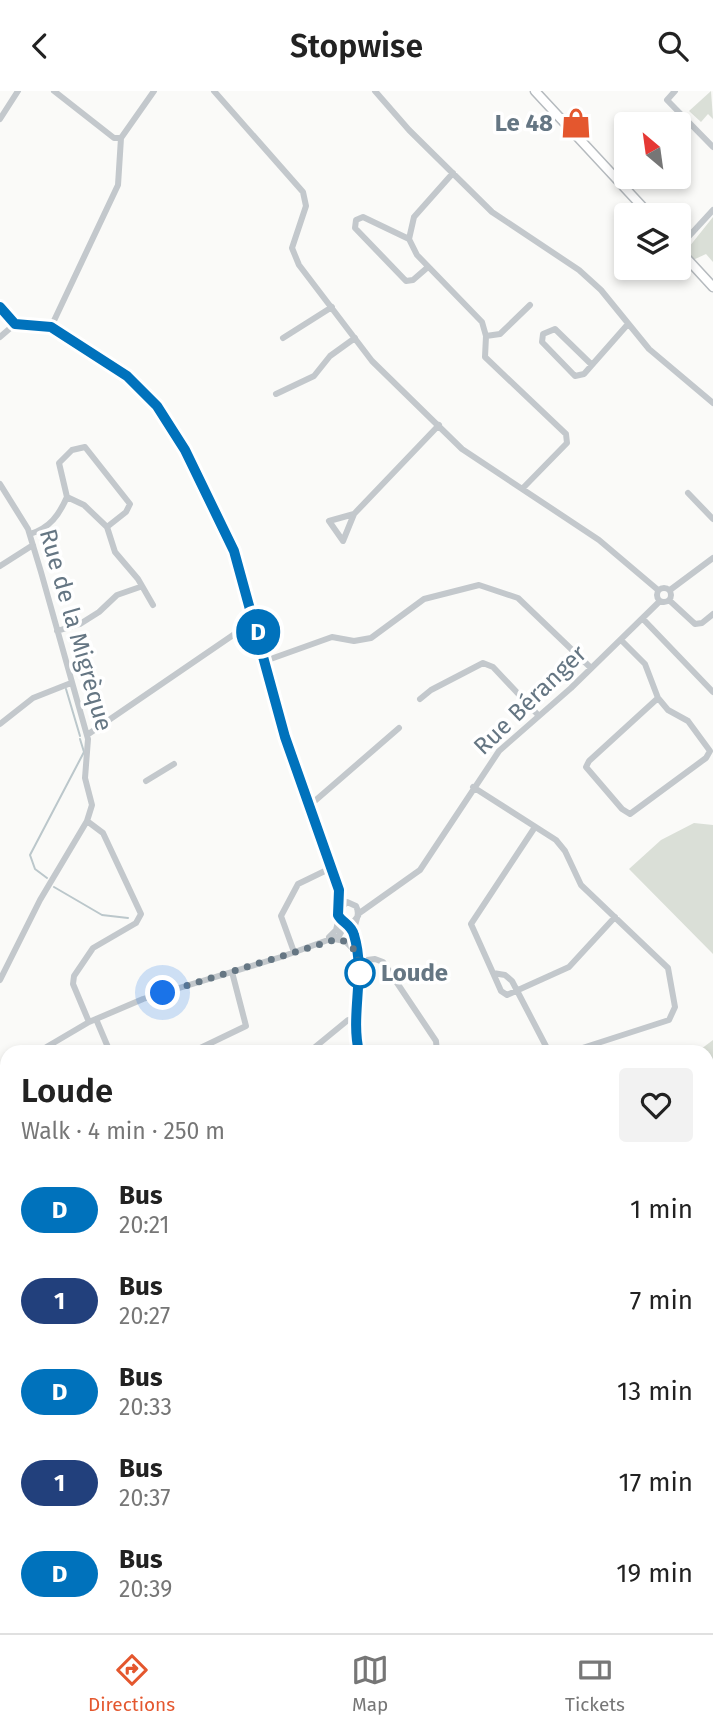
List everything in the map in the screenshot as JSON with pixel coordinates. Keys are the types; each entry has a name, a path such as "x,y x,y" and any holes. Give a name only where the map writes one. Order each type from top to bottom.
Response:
{"main road":[{"path":"535,91 639,203"},
{"path":"691,262 713,287"}],"street":[{"path":"1,114 18,91"},
{"path":"54,91 114,138 121,138"},
{"path":"51,327 119,182 121,138 154,91"},
{"path":"214,91 303,192 306,207 292,248 299,265 372,361 477,461 523,488 600,540 658,590"},
{"path":"375,91 409,130 492,212 579,270 601,290 649,349 713,403"},
{"path":"671,93 667,100 670,104 713,147"},
{"path":"409,239 414,217 453,173"},
{"path":"691,235 713,210"},
{"path":"428,267 413,280 406,281 355,228 356,220 363,217 409,239 428,267 482,322 486,335 485,356 566,434 567,443 523,488"},
{"path":"486,335 500,334 530,305"},
{"path":"0,307 15,324 51,327 127,376 163,415 223,523 255,620 282,725 339,890 339,918 335,932 322,942"},
{"path":"283,338 331,307"},
{"path":"0,337 15,324"},
{"path":"592,365 555,329 543,334 542,341 575,376 584,374 592,365 628,324"},
{"path":"276,394 314,376 330,356 355,338"},
{"path":"354,514 329,521 342,541 354,514 439,425"},
{"path":"30,534 42,529 58,516 66,497 59,464 75,448 85,447 130,504 126,512 107,527"},
{"name":"Rue de la Migrèque","path":"0,484 30,534 87,734 90,746 85,778 92,805 87,821"},
{"path":"688,493 713,519"},
{"path":"66,497 84,505 107,527 112,546 138,579 153,605"},
{"path":"0,566 33,545"},
{"path":"669,600 670,590 713,558"},
{"path":"265,660 332,636 366,640 424,599 479,586 518,598 591,668"},
{"path":"57,631 80,624 99,612 117,595 141,587"},
{"path":"670,590 664,587 658,590 656,596 660,601 669,600 695,624 702,623 713,614"},
{"name":"Rue Béranger","path":"50,1045 93,1021 143,999 339,936 347,923 420,870 499,751 660,601"},
{"path":"643,619 713,692"},
{"path":"87,734 255,620"},
{"path":"621,640 645,664 658,698 668,710 688,721 710,751 706,758 630,814 622,809 586,767 589,761 658,698"},
{"path":"420,699 430,690 483,663 493,667 539,716"},
{"path":"0,724 33,698 71,683"},
{"path":"309,806 399,728"},
{"path":"146,781 174,764"},
{"path":"473,787 560,844 581,885 668,968 674,1010 666,1023 593,1045"},
{"path":"0,980 40,900 87,821 103,833 141,913 136,923 93,948 74,976 73,983 106,1045"},
{"path":"536,827 471,924 504,993 517,991 569,967 615,916"},
{"path":"294,952 281,916 298,884 331,868"},
{"path":"339,890 352,903 358,915 354,934 358,958 359,1045"},
{"name":"Rue Béranger","path":"339,908 383,897"},
{"path":"339,918 347,923 354,934"},
{"path":"322,942 341,940 358,958 383,962 436,1045"},
{"path":"207,1045 246,1027 232,972"},
{"path":"493,974 509,978 545,1045"},
{"path":"318,1045 348,1020 358,1017"}],"shaded area":[{"path":"711,91 713,119 708,114 701,122 689,111"},
{"path":"713,217 713,262 706,254 693,260 691,244"},
{"path":"694,823 713,825 713,954 629,869 661,840"}],"waterway":[{"path":"66,689 80,736"},
{"path":"47,878 35,869 30,855 84,752 80,739"},
{"path":"54,887 102,915 128,918"}],"bus line":[{"name":"D","path":"0,307 15,324 51,327 62,337 119,370 140,387 157,406 204,483 234,551 285,737 339,890 338,915 341,921 350,926 354,935 360,970 358,1045"}],"place":[{"name":"Le 48","path":"576,123"},
{"name":"Loude","path":"360,973"}],"route":[{"path":"163,993 337,939 345,941 358,954 360,973"}]}
